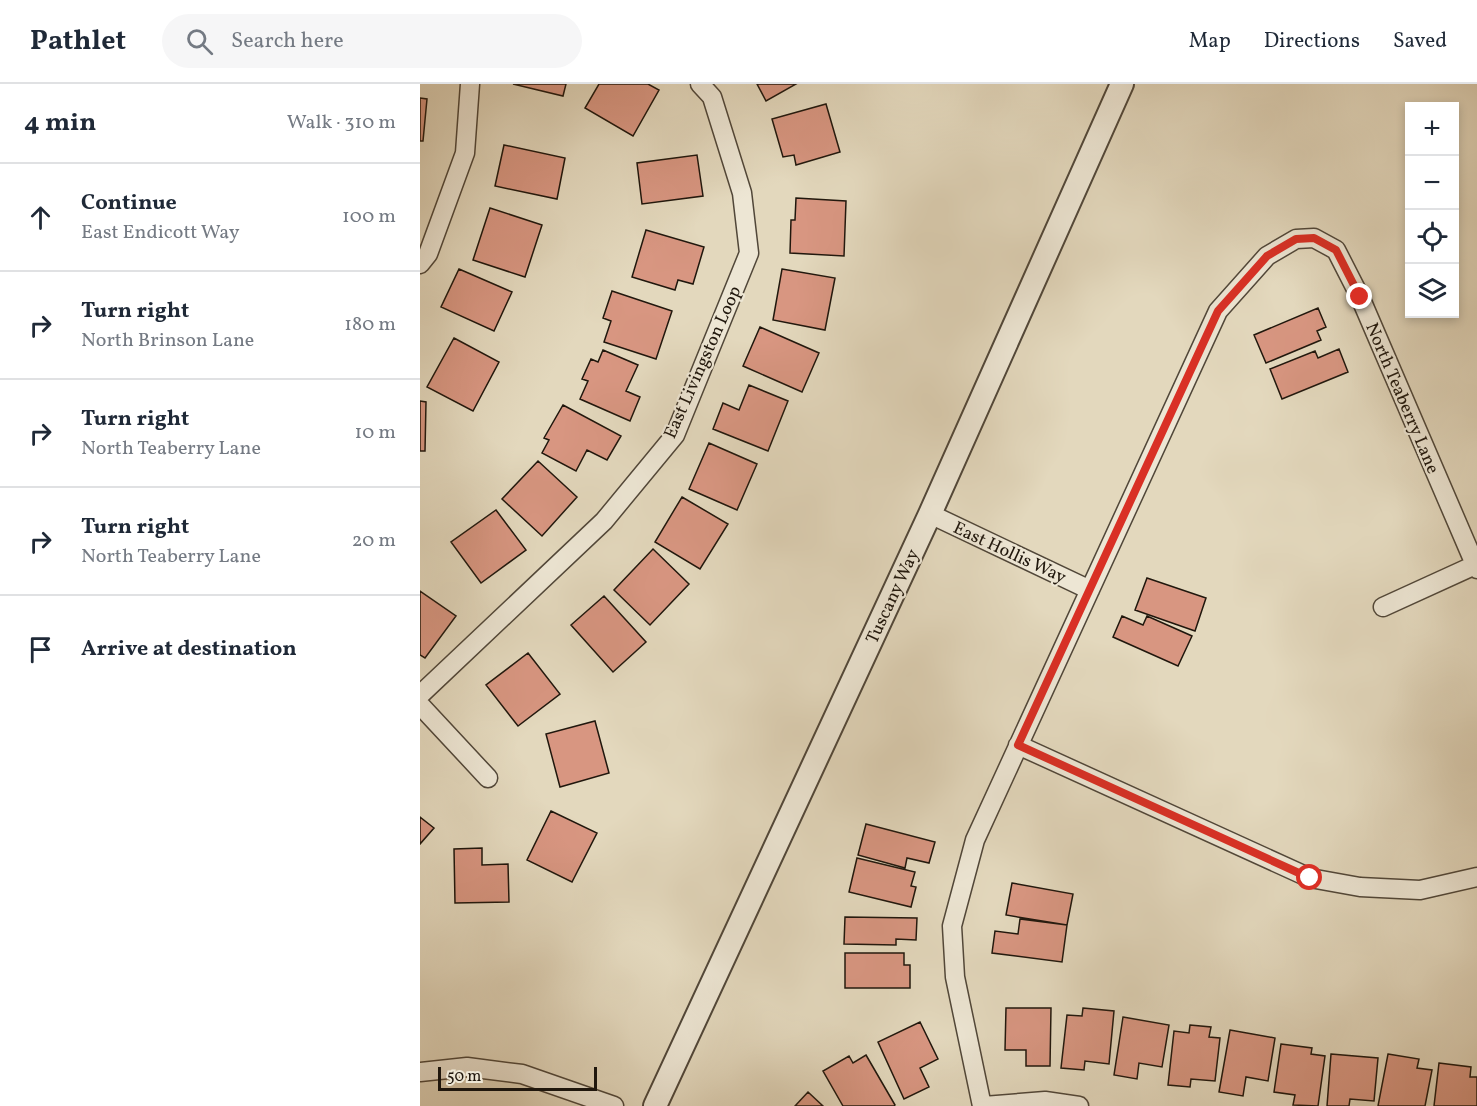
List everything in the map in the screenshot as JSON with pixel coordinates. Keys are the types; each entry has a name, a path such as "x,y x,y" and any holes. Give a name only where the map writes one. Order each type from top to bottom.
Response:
{"street":[{"path":"420,264 428,255 465,153 470,84"},
{"name":"East Livingston Loop","path":"420,695 604,521 675,435 749,254 742,193 712,97 700,84"},
{"name":"Tuscany Way","path":"655,1106 930,514 1122,84"},
{"name":"North Teaberry Lane","path":"1090,590 1218,311 1267,256 1296,239 1314,238 1336,250 1360,297 1476,567"},
{"name":"East Hollis Way","path":"930,514 1090,590"},
{"path":"1383,607 1476,567"},
{"path":"1079,1106 1045,1101 983,1106 955,977 952,926 975,840 1090,590"},
{"path":"420,705 488,778"},
{"path":"1018,745 1310,878 1360,887 1420,890 1477,877"},
{"path":"420,1072 467,1067 522,1074 614,1106"}],"building":[{"path":"513,84 566,84 563,96"},
{"path":"599,84 648,84 659,90 633,136 585,108"},
{"path":"757,84 796,84 766,101"},
{"path":"420,98 427,99 423,141 420,141"},
{"path":"826,104 840,152 796,165 794,155 783,157 772,119"},
{"path":"504,145 565,158 557,199 495,186"},
{"path":"697,155 703,196 642,204 637,163"},
{"path":"796,198 846,201 844,256 790,253 791,220 795,220"},
{"path":"490,208 542,225 525,277 473,260"},
{"path":"646,230 704,247 693,284 678,280 675,290 632,277"},
{"path":"459,269 512,292 494,331 441,307"},
{"path":"782,269 835,278 825,330 773,320"},
{"path":"612,291 672,311 656,359 604,342 611,321 603,318"},
{"path":"1318,308 1326,327 1317,331 1321,340 1266,363 1254,335"},
{"path":"760,327 819,353 802,392 743,366"},
{"path":"454,338 499,362 473,411 427,387"},
{"path":"1339,349 1348,372 1282,399 1270,369 1315,351 1318,358"},
{"path":"603,350 638,365 626,391 640,397 630,421 580,399 588,381 582,379 591,359 598,362"},
{"path":"749,385 788,401 768,451 713,429 723,403 739,410"},
{"path":"420,401 426,402 425,451 420,451"},
{"path":"563,405 621,436 607,460 587,450 576,471 542,453 549,440 544,438"},
{"path":"709,443 757,464 737,510 689,489"},
{"path":"538,461 577,497 542,536 502,499"},
{"path":"682,497 728,524 700,569 655,542"},
{"path":"496,510 526,550 481,583 451,542"},
{"path":"653,549 689,584 650,625 614,590"},
{"path":"1147,578 1206,598 1195,631 1135,610"},
{"path":"420,591 456,616 425,658 420,655"},
{"path":"604,596 646,642 613,672 571,625"},
{"path":"1122,616 1143,625 1147,616 1192,636 1178,666 1113,637"},
{"path":"528,653 560,694 518,726 486,685"},
{"path":"595,721 609,773 560,787 546,734"},
{"path":"551,811 597,833 572,882 527,860"},
{"path":"420,817 434,828 420,844"},
{"path":"866,824 935,842 929,863 907,858 905,868 858,855"},
{"path":"482,848 482,865 508,864 509,902 455,903 454,849"},
{"path":"857,858 915,872 911,886 916,887 911,907 849,892"},
{"path":"1012,883 1073,894 1067,925 1006,915"},
{"path":"845,917 917,918 916,940 896,939 896,945 844,944"},
{"path":"1020,919 1067,925 1062,962 992,953 995,931 1018,934"},
{"path":"845,953 904,953 904,965 910,965 910,988 845,988"},
{"path":"1006,1008 1051,1008 1050,1066 1026,1066 1026,1050 1005,1050"},
{"path":"1083,1008 1114,1011 1109,1064 1085,1061 1084,1070 1061,1068 1067,1015 1082,1016"},
{"path":"1123,1017 1169,1025 1162,1067 1139,1063 1137,1079 1114,1075"},
{"path":"920,1022 938,1059 920,1068 929,1087 904,1099 878,1042"},
{"path":"1190,1025 1211,1027 1209,1037 1220,1038 1215,1081 1191,1079 1190,1087 1168,1085 1174,1031 1189,1033"},
{"path":"1230,1030 1275,1038 1268,1081 1246,1077 1243,1096 1219,1092"},
{"path":"1281,1044 1312,1048 1311,1054 1325,1056 1318,1106 1293,1105 1295,1095 1274,1092"},
{"path":"1331,1054 1378,1058 1374,1101 1350,1099 1349,1106 1327,1106"},
{"path":"1388,1054 1419,1059 1417,1068 1432,1070 1425,1106 1378,1106"},
{"path":"866,1055 894,1106 843,1106 823,1071 849,1056 853,1063"},
{"path":"1439,1063 1471,1067 1470,1077 1477,1077 1477,1106 1434,1106"},
{"path":"808,1092 823,1106 795,1106"}],"route":[{"path":"1310,878 1018,745 1218,311 1267,256 1296,239 1314,238 1336,250 1360,297"}]}
